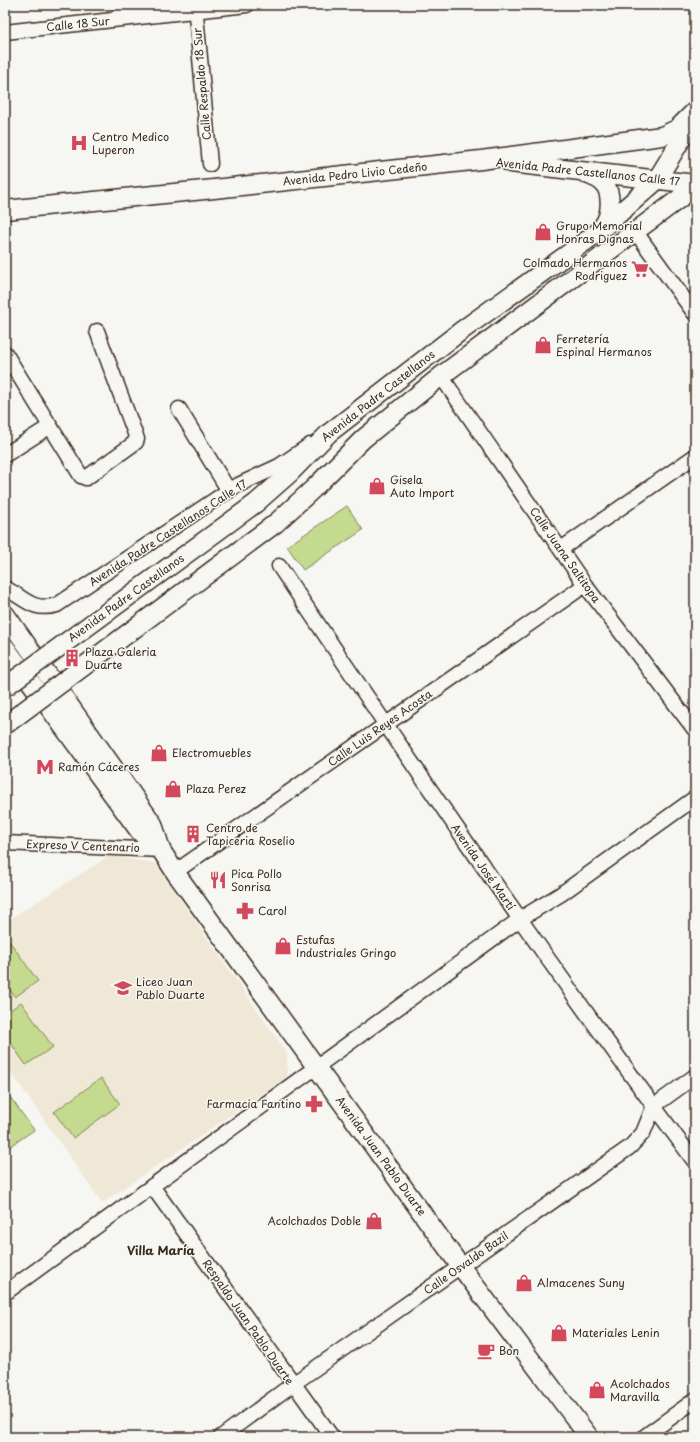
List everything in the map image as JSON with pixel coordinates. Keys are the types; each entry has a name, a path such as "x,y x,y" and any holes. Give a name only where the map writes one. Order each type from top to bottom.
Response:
{"main road":[{"name":"Avenida Pedro Livio Cedeño","path":"5,210 214,190 481,160 662,136 677,129 695,111"},
{"name":"Avenida Padre Castellanos","path":"5,687 256,503 290,473 329,433 461,331 597,233 656,181 695,118"},
{"name":"Avenida Padre Castellanos Calle 17","path":"481,160 695,185"},
{"path":"580,171 602,181 608,190 610,215 597,233"},
{"name":"Avenida Padre Castellanos","path":"5,725 276,523 313,489 363,439 441,376 695,185"},
{"path":"5,614 153,824 161,850"},
{"path":"5,647 140,832 161,850"},
{"name":"Avenida Juan Pablo Duarte","path":"161,850 175,872 461,1268 589,1437"}],"street":[{"path":"113,20 133,5"},
{"name":"Calle 18 Sur","path":"5,32 113,20 195,8 247,5"},
{"name":"Calle Respaldo 18 Sur","path":"195,8 210,164"},
{"path":"635,231 695,314"},
{"path":"5,353 49,427 81,476 86,478 136,442 137,437 97,331"},
{"name":"Calle Juana Saltitopa","path":"441,376 585,585 695,730"},
{"path":"179,409 229,491"},
{"path":"5,455 49,427"},
{"name":"Avenida Padre Castellanos Calle 17","path":"5,588 30,604 38,607 47,608 57,605 229,491 279,466 329,433"},
{"path":"561,549 695,456"},
{"name":"Avenida José Martí","path":"279,566 384,724 520,920 695,1162"},
{"name":"Calle Luis Reyes Acosta","path":"175,872 384,724 585,585"},
{"path":"5,1293 316,1066 520,920 561,894 695,798"},
{"name":"Expreso V Centenario","path":"5,843 161,850"},
{"path":"654,1106 695,1076"},
{"name":"Calle Osvaldo Bazil","path":"221,1437 292,1384 461,1268 630,1147 643,1133 654,1106"},
{"name":"Respaldo Juan Pablo Duarte","path":"152,1186 292,1384 332,1437"},
{"path":"644,1437 695,1400"}],"shaded area":[{"name":"Liceo Juan Pablo Duarte","path":"109,856 155,863 287,1053 287,1077 102,1203 5,1064 5,922"}],"green space":[{"path":"347,506 363,530 303,570 287,546"},
{"path":"5,935 38,981 15,997 5,983"},
{"path":"21,1002 53,1047 26,1065 5,1035 5,1014"},
{"path":"101,1078 120,1104 73,1138 54,1112"},
{"path":"5,1090 34,1130 5,1150"}],"place":[{"name":"Centro Medico Luperon","path":"79,143"},
{"name":"Grupo Memorial Honras Dignas","path":"543,232"},
{"name":"Colmado Hermanos Rodriguez","path":"640,269"},
{"name":"Ferretería Espinal Hermanos","path":"543,345"},
{"name":"Gisela Auto Import","path":"377,486"},
{"name":"Plaza Galeria Duarte","path":"72,658"},
{"name":"Electromuebles","path":"159,753"},
{"name":"Ramón Cáceres","path":"45,767"},
{"name":"Plaza Perez","path":"173,789"},
{"name":"Centro de Tapiceria Roselio","path":"193,834"},
{"name":"Pica Pollo Sonrisa","path":"218,880"},
{"name":"Carol","path":"245,911"},
{"name":"Estufas Industriales Gringo","path":"283,946"},
{"name":"Liceo Juan Pablo Duarte","path":"123,988"},
{"name":"Farmacia Fantino","path":"314,1104"},
{"name":"Acolchados Doble","path":"374,1221"},
{"name":"Almacenes Suny","path":"524,1283"},
{"name":"Materiales Lenin","path":"559,1333"},
{"name":"Bon","path":"486,1351"},
{"name":"Acolchados Maravilla","path":"597,1390"}],"district":[{"name":"Villa María","path":"161,1251"}]}
